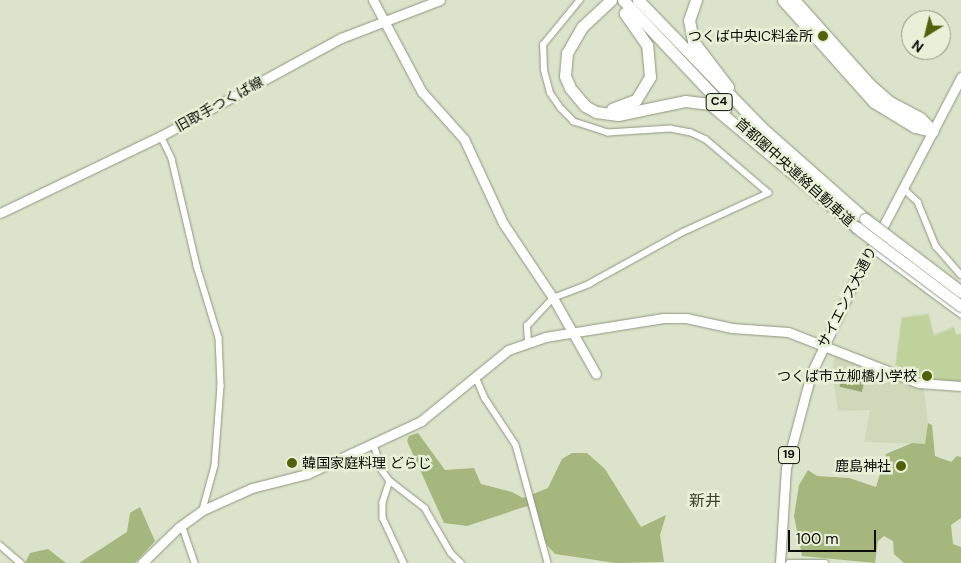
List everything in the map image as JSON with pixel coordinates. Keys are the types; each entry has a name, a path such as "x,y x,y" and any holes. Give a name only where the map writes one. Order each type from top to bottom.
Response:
{"highway":[{"name":"首都圏中央連絡自動車道","path":"638,0 760,127 860,222 957,307"},
{"path":"696,0 689,20 693,41 722,80 754,114 760,127"},
{"path":"783,0 874,102 915,127 933,131"},
{"path":"794,0 869,84 890,102 920,118 933,131"},
{"name":"首都圏中央連絡自動車道","path":"616,1 821,197 961,292"},
{"path":"616,1 647,45 652,69 642,95 629,105 611,110 600,108 581,93 574,82 572,59 581,37 616,1"},
{"path":"616,1 582,27 567,53 565,76 570,88 585,106 596,112 618,115 685,101 710,104 821,197"}],"street":[{"path":"373,0 385,19 422,92 464,139 503,223 553,298 596,374"},
{"name":"旧取手つくば線","path":"0,213 161,136 341,38 385,19 440,0"},
{"path":"528,341 528,326 553,298 589,284 683,232 768,193 706,140 692,133 671,130 608,133 574,122 561,109 550,93 544,70 544,45 580,0"},
{"name":"サイエンス大通り","path":"780,563 782,504 790,450 802,401 823,344 961,77"},
{"path":"161,136 172,159 197,266 219,338 221,386 215,466 204,510"},
{"path":"903,188 918,202 936,246 961,275"},
{"path":"872,248 957,307 961,314"},
{"path":"957,307 961,298"},
{"path":"142,563 182,525 204,510 252,488 307,474 421,421 508,350 528,341 663,318 686,318 732,328 788,332 823,344 919,383 961,386"},
{"path":"476,377 485,398 516,445 548,563"},
{"path":"374,444 382,470 390,481 425,508 451,553 461,563"},
{"path":"390,481 383,503 383,518 404,563"},
{"path":"182,525 195,563"},
{"path":"0,545 21,563"},
{"path":"789,563 825,563"}],"shaded area":[{"name":"つくば市立柳橋小学校","path":"929,313 934,334 954,326 956,334 961,333 961,383 923,381 928,423 925,444 864,442 870,410 838,411 832,372 835,354 893,380 901,317"},
{"path":"928,315 934,336 954,328 956,335 961,334 961,382 907,376 908,370 896,365 902,318"},
{"path":"842,376 864,381 862,392 840,387"},
{"path":"928,423 932,425 935,456 951,462 957,456 961,457 961,518 951,525 953,544 961,547 961,563 904,563 894,554 893,541 884,536 878,541 875,563 802,556 794,516 799,485 808,470 817,476 849,478 876,487 886,454 912,443 925,444"},
{"path":"418,433 445,470 474,468 481,484 512,492 523,498 548,488 562,459 572,453 587,453 605,469 641,527 666,515 660,535 664,562 616,563 555,554 546,544 527,506 467,526 444,523 407,441 409,436"},
{"path":"140,507 155,541 135,563 79,563 127,532 130,513"},
{"path":"48,549 66,563 25,563 30,553"}],"place":[{"name":"つくば中央IC料金所","path":"823,36"},
{"name":"つくば市立柳橋小学校","path":"927,376"},
{"name":"韓国家庭料理 どらじ","path":"292,463"},
{"name":"鹿島神社","path":"901,466"}],"district":[{"name":"新井","path":"705,501"}]}
